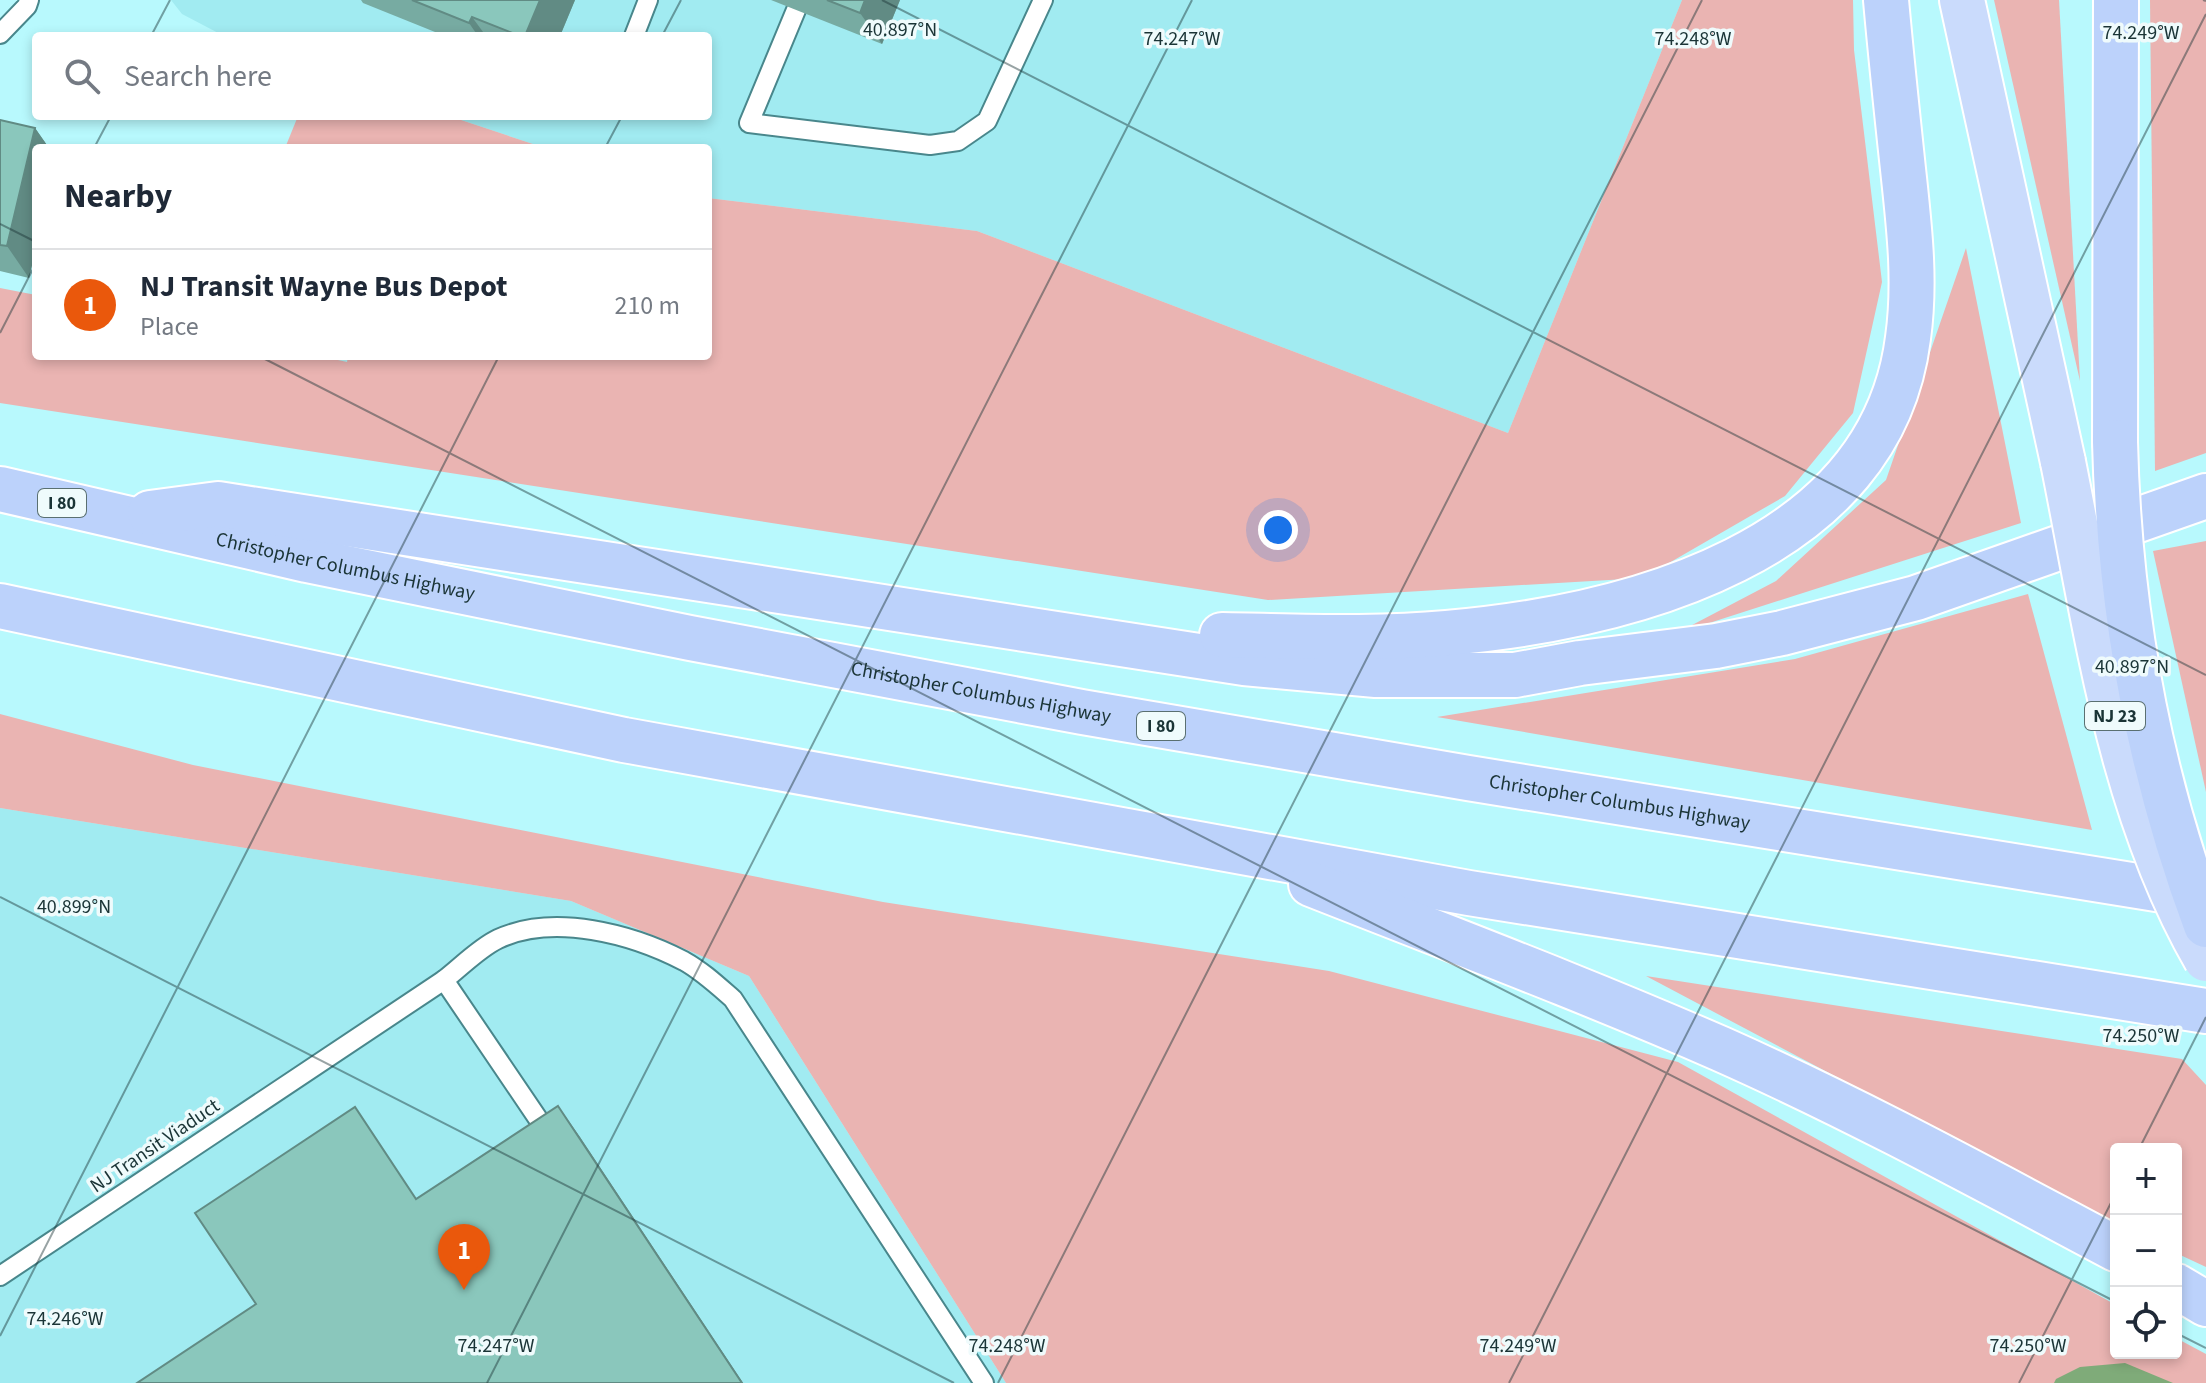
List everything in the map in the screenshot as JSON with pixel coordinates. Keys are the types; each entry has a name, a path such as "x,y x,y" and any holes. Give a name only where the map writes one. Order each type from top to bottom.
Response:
{"highway":[{"path":"1042,633 1378,636 1444,634 1511,626 1633,600 1688,581 1741,557 1789,528 1826,500 1858,465 1882,426 1899,384 1908,340 1912,291 1910,238 1886,0"},
{"name":"NJ 23","path":"1962,0 2063,462 2109,693 2129,773 2149,836 2173,895 2206,959"},
{"path":"2116,0 2115,442 2121,559 2140,690 2170,820 2206,925"},
{"name":"Christopher Columbus Highway","path":"0,489 307,560 1097,715 1498,784 2206,897"},
{"path":"124,517 218,504 1244,663 1376,675 1515,675 1580,663 1716,646 1850,617 1978,578 2206,496"},
{"path":"0,606 624,740 1469,893 2206,1011"},
{"path":"1217,847 1625,1008 1723,1050 1908,1138 2110,1246"},
{"path":"2178,1287 2206,1304"}],"lane":[{"path":"0,34 29,0"},
{"path":"636,32 648,0"},
{"path":"796,10 749,123 930,145 958,141 987,121 1043,0"},
{"name":"NJ Transit Viaduct","path":"0,1276 444,980 497,940 529,930 569,928 608,934 683,961 710,978 733,999 984,1383"},
{"path":"444,980 553,1142"}],"shaded area":[{"path":"171,0 1682,0 1508,433 977,231 712,198 712,144 533,144 461,120 712,120 712,32 216,32 182,14"},
{"path":"1682,0 1853,0 1854,50 1882,282 1853,413 1785,496 1643,578 1268,600 0,403 0,288 32,294 32,360 712,360 712,198 977,231 1508,433"},
{"path":"1994,0 2059,0 2080,381"},
{"path":"2150,0 2206,0 2206,453 2155,471"},
{"path":"296,120 461,120 533,144 287,144"},
{"path":"1966,248 2021,523 1675,634 1776,581 1886,480"},
{"path":"2206,541 2206,792 2153,551"},
{"path":"2028,594 2092,830 1437,717 1795,659"},
{"path":"0,714 193,765 883,902 1329,971 1678,1062 2110,1302 2110,1359 2182,1359 2182,1341 2206,1354 2206,1383 1006,1383 749,976 571,901 0,808"},
{"path":"0,808 571,901 749,976 1006,1383 0,1383"},
{"path":"1646,976 2182,1059 2206,1085 2206,1267 2182,1256 2182,1143 2110,1143 2110,1222"},
{"path":"2125,1363 2173,1383 2054,1383 2080,1367"}],"building":[{"path":"412,0 540,0 527,32 510,32 472,17 469,23"},
{"path":"827,0 865,0 860,13"},
{"path":"0,120 35,128 7,246 0,245"},
{"path":"558,1106 742,1383 137,1383 256,1304 195,1213 355,1107 416,1199"}],"place":[{"name":"NJ Transit Wayne Bus Depot","path":"464,1290"}]}
